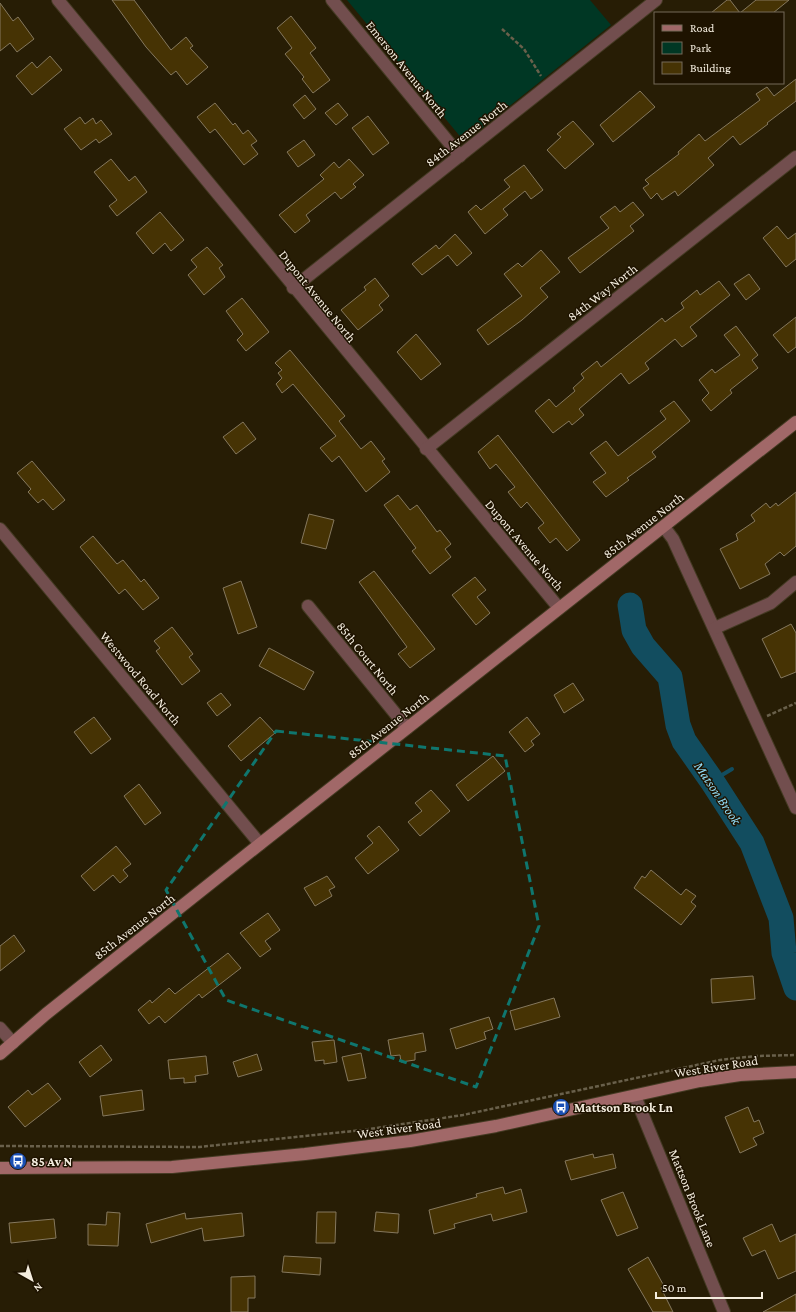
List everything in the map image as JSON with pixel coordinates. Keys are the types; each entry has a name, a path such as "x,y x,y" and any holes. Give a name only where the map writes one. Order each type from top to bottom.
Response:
{"street":[{"name":"Dupont Avenue North","path":"58,0 293,288 559,608"},
{"name":"Emerson Avenue North","path":"332,0 460,156"},
{"name":"84th Avenue North","path":"293,288 656,0"},
{"name":"84th Way North","path":"426,449 796,157"},
{"name":"85th Avenue North","path":"0,1054 46,1014 260,844 796,422"},
{"path":"664,527 673,539 796,808"},
{"name":"Westwood Road North","path":"0,529 260,844"},
{"path":"714,628 771,603 796,582"},
{"name":"85th Court North","path":"308,606 407,728"},
{"path":"0,1028 13,1043"},
{"name":"West River Road","path":"0,1168 172,1167 305,1154 452,1134 542,1117 700,1081 740,1074 796,1072"},
{"name":"Mattson Brook Lane","path":"635,1096 724,1312"}],"path":[{"path":"502,29 524,49 542,76"},
{"path":"777,712 796,703"},
{"path":"0,1146 199,1147 363,1130 463,1115 720,1060 756,1056 796,1055"}],"highlighted area":[{"path":"276,731 505,756 539,926 476,1087 226,1000 166,890"}],"green space":[{"path":"347,0 590,0 611,25 467,140 463,140"}],"building":[{"path":"112,0 134,0 171,50 186,37 193,46 190,48 208,67 187,85 176,71 171,75 146,47"},
{"path":"727,0 730,0 739,12 712,12"},
{"path":"756,0 789,0 774,12 741,12"},
{"path":"0,3 13,21 18,17 34,39 17,52 10,43 0,51"},
{"path":"291,16 316,48 310,53 330,80 313,93 302,79 304,77 285,54 292,48 277,28"},
{"path":"50,56 62,70 32,95 16,76 32,62 37,68"},
{"path":"796,79 796,101 740,145 733,136 708,158 714,165 678,196 675,191 662,200 657,193 651,199 643,188 649,184 645,180 679,154 678,152 699,134 705,141 760,100 756,94 767,87 774,96"},
{"path":"640,91 655,107 613,142 600,125"},
{"path":"305,95 316,109 304,119 293,105"},
{"path":"215,103 233,125 235,123 243,134 248,130 257,141 251,145 258,154 244,165 215,129 210,133 197,117"},
{"path":"338,103 348,115 336,125 325,113"},
{"path":"368,116 389,143 373,155 352,128"},
{"path":"80,117 85,124 93,118 96,124 101,120 112,134 99,143 96,139 81,150 64,129"},
{"path":"573,121 594,144 565,169 547,150 561,137 557,134"},
{"path":"304,140 315,155 298,167 287,152"},
{"path":"111,159 129,181 135,176 147,192 117,216 109,206 117,200 94,172"},
{"path":"349,159 364,175 353,184 356,187 341,199 335,192 306,215 310,221 295,233 279,215 324,179 320,175 334,162 339,168"},
{"path":"524,165 543,190 531,199 525,191 503,209 508,215 485,234 468,212 476,205 481,210 510,187 504,180"},
{"path":"633,202 644,215 630,226 634,231 580,273 568,258 609,228 600,217 615,206 620,212"},
{"path":"160,212 184,240 171,251 165,243 153,254 136,233"},
{"path":"777,226 788,239 796,233 796,259 786,267 763,238"},
{"path":"455,234 472,253 457,266 448,255 422,275 412,264 436,245 439,249"},
{"path":"207,247 223,265 219,268 225,277 204,295 188,275 197,267 191,260"},
{"path":"541,250 560,272 540,288 548,297 522,320 488,345 477,330 522,296 504,274 518,263 522,267"},
{"path":"749,274 760,289 746,300 734,284"},
{"path":"375,278 389,296 379,305 383,310 358,330 341,310 366,290 364,287"},
{"path":"719,281 730,295 690,327 697,336 682,347 675,339 645,363 649,369 629,384 621,373 579,409 584,415 572,425 569,421 553,433 535,411 549,399 556,407 575,391 573,388 584,378 581,374 597,361 601,367 662,318 665,322 684,308 681,303 697,290 700,295"},
{"path":"242,298 269,332 246,351 237,340 243,334 226,311"},
{"path":"796,317 796,347 788,353 773,335"},
{"path":"736,326 758,355 752,360 758,368 730,390 732,393 711,411 702,400 709,393 699,380 712,369 715,373 740,355 724,335"},
{"path":"416,334 441,364 421,380 397,352"},
{"path":"290,350 345,416 339,421 361,449 371,441 385,459 382,461 390,472 366,492 339,456 332,462 320,448 336,436 293,384 282,393 276,384 282,378 278,373 282,370 275,363"},
{"path":"674,401 690,421 652,452 656,457 627,478 629,480 606,497 593,482 606,473 590,453 606,441 618,456 666,419 660,411"},
{"path":"243,422 256,439 236,454 223,437"},
{"path":"498,435 580,540 567,551 556,538 550,543 538,528 544,523 527,502 521,508 508,492 515,487 496,464 490,469 478,452"},
{"path":"32,461 65,500 53,510 43,499 38,503 28,492 31,489 17,473"},
{"path":"796,492 796,546 784,556 780,552 765,564 770,574 740,589 720,549 738,540 736,534 755,521 751,515 766,503 770,508 776,503 778,506"},
{"path":"398,495 410,510 417,505 437,532 440,530 451,544 445,549 451,557 430,574 412,551 416,548 384,505"},
{"path":"309,514 334,520 326,549 301,543"},
{"path":"93,536 117,564 123,560 141,582 144,579 159,598 143,610 125,589 119,594 80,547"},
{"path":"374,571 435,649 410,668 398,654 407,647 359,582"},
{"path":"475,577 486,590 477,597 490,613 476,625 452,595"},
{"path":"241,581 257,627 238,634 223,588"},
{"path":"791,624 796,633 796,672 781,678 762,639"},
{"path":"172,627 193,654 189,657 200,671 182,685 156,651 160,648 154,641"},
{"path":"269,648 314,672 304,690 259,666"},
{"path":"573,683 584,700 564,713 554,695"},
{"path":"221,693 231,705 217,716 207,703"},
{"path":"94,717 111,739 91,754 74,732"},
{"path":"260,717 275,733 241,761 228,746"},
{"path":"527,717 540,734 531,741 534,745 525,752 509,732"},
{"path":"493,756 505,771 468,801 456,785"},
{"path":"139,784 161,813 145,825 124,796"},
{"path":"431,790 450,811 420,836 408,822 422,811 415,803"},
{"path":"379,826 399,850 368,874 355,858 373,843 367,836"},
{"path":"116,846 131,864 123,870 128,876 120,883 113,875 94,891 81,876"},
{"path":"651,870 681,895 686,889 696,896 691,902 696,906 681,925 634,888 642,876 645,878"},
{"path":"327,876 335,887 329,890 332,896 315,906 304,888"},
{"path":"268,913 280,930 265,941 271,949 260,957 240,933"},
{"path":"14,935 25,951 0,971 0,946"},
{"path":"228,953 241,968 202,998 199,994 165,1023 159,1016 149,1024 138,1010 150,1000 152,1003 169,988 175,994"},
{"path":"753,976 755,999 712,1003 711,979"},
{"path":"554,998 560,1017 515,1030 510,1011"},
{"path":"489,1017 493,1029 484,1032 486,1039 456,1049 450,1029"},
{"path":"423,1033 426,1051 415,1053 415,1060 401,1062 400,1055 391,1056 388,1040"},
{"path":"334,1040 337,1062 324,1064 324,1060 315,1061 312,1042"},
{"path":"101,1045 112,1060 90,1077 79,1062"},
{"path":"361,1053 366,1078 348,1081 342,1057"},
{"path":"257,1054 262,1070 238,1077 233,1062"},
{"path":"206,1056 208,1074 195,1076 196,1082 184,1083 184,1078 170,1079 168,1060"},
{"path":"48,1083 61,1099 25,1127 8,1107 28,1090 32,1095"},
{"path":"142,1090 144,1110 103,1116 100,1096"},
{"path":"748,1107 754,1122 759,1120 764,1133 753,1138 757,1145 740,1153 725,1117"},
{"path":"593,1154 594,1158 613,1154 616,1168 571,1180 565,1161"},
{"path":"503,1187 505,1194 521,1189 527,1212 493,1221 491,1214 454,1224 455,1228 434,1234 429,1210 477,1197 476,1194"},
{"path":"623,1192 638,1228 617,1236 601,1200"},
{"path":"107,1212 120,1213 118,1246 88,1245 88,1224 106,1225"},
{"path":"317,1212 336,1212 335,1243 316,1243"},
{"path":"376,1212 399,1214 398,1233 374,1231"},
{"path":"185,1213 186,1219 242,1213 244,1236 204,1241 202,1228 151,1243 146,1224"},
{"path":"54,1219 56,1238 11,1243 9,1223"},
{"path":"772,1224 780,1242 796,1234 796,1271 778,1279 765,1250 752,1256 743,1238"},
{"path":"284,1256 321,1258 320,1275 282,1272"},
{"path":"648,1257 664,1286 661,1288 673,1312 653,1312 628,1269"},
{"path":"255,1276 255,1298 248,1298 248,1312 231,1312 231,1277"},
{"path":"796,1294 796,1312 763,1312"}],"waterway":[{"name":"Matson Brook","path":"630,605 634,630 643,646 670,677 678,725 684,741 752,843 781,918 784,953 796,988"},
{"path":"712,781 732,769"}],"place":[{"name":"Mattson Brook Ln","path":"561,1107"},
{"name":"85 Av N","path":"18,1161"}]}
